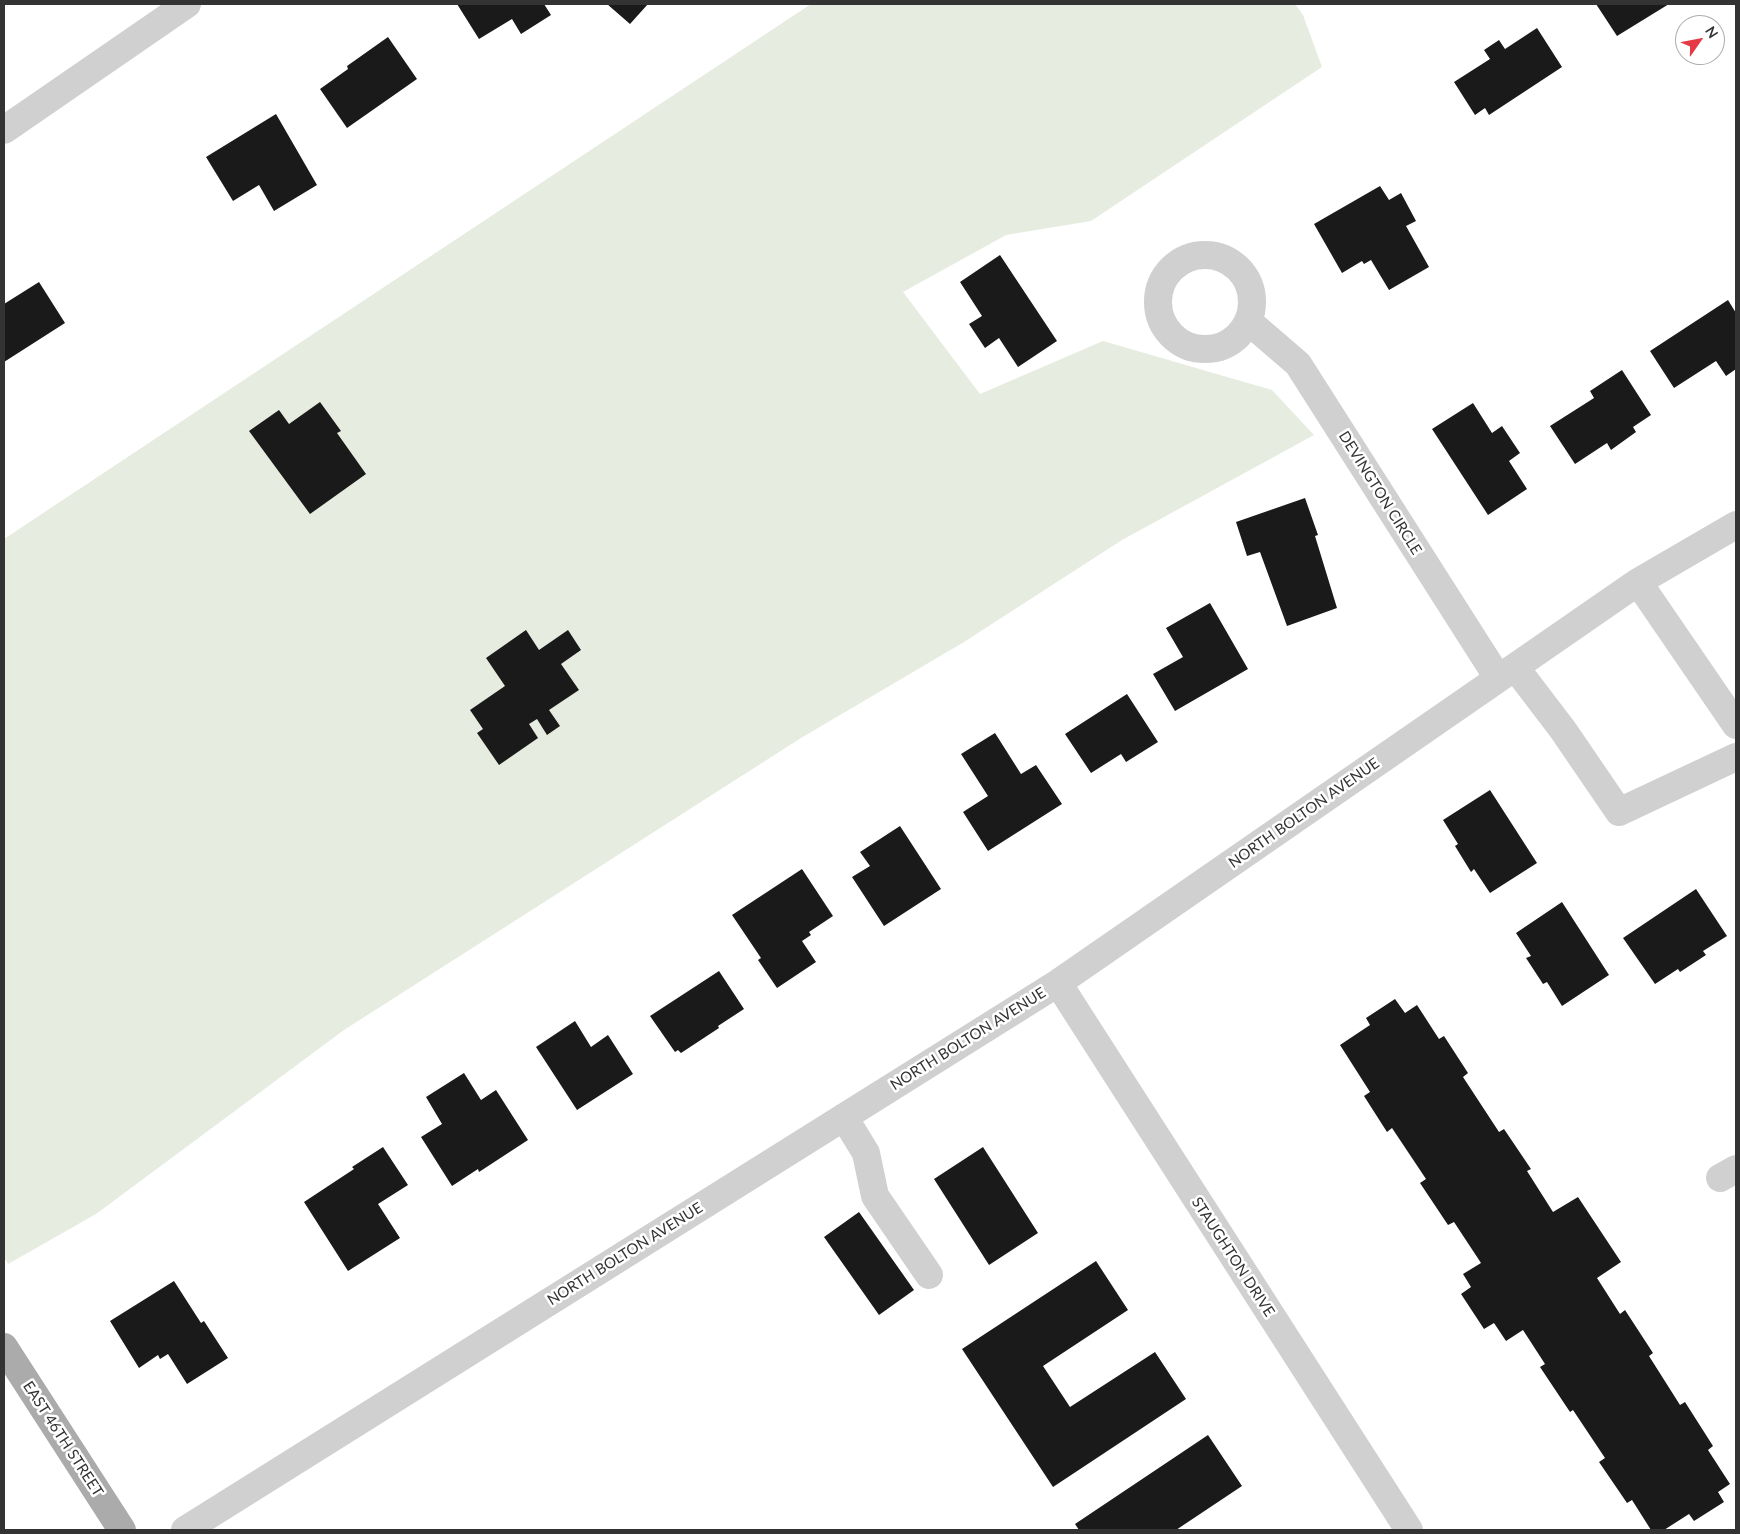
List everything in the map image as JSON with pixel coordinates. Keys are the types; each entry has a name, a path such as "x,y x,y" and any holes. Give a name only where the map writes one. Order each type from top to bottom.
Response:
{"main road":[{"name":"EAST 46TH STREET","path":"4,1347 122,1530"}],"street":[{"path":"4,130 187,4"},
{"name":"DEVINGTON CIRCLE","path":"1248,321 1298,364 1506,673 1563,730 1619,812 1736,757"},
{"name":"NORTH BOLTON AVENUE","path":"185,1530 1058,983 1638,582 1736,525"},
{"path":"1638,582 1736,725"},
{"name":"STAUGHTON DRIVE","path":"1058,983 1409,1530"},
{"path":"844,1118 866,1153 875,1196 928,1275"}],"shaded area":[{"path":"811,4 1295,4 1303,15 1322,67 1091,221 1006,235 903,292 980,394 1103,341 1272,390 1314,435 1122,540 964,642 801,738 344,1030 96,1214 8,1264 4,1257 4,539"}],"building":[{"path":"457,4 544,4 551,15 521,34 512,19 479,39"},
{"path":"607,4 648,4 630,24"},
{"path":"1596,4 1669,4 1617,36"},
{"path":"1537,28 1562,67 1489,115 1485,108 1475,115 1454,82 1490,59 1484,50 1499,40 1505,49"},
{"path":"388,37 417,79 347,128 320,89 348,69 347,66"},
{"path":"276,114 317,185 274,211 259,185 233,201 206,157"},
{"path":"1380,186 1389,200 1401,193 1416,221 1406,226 1429,267 1389,290 1371,260 1364,264 1362,261 1342,273 1314,224"},
{"path":"1000,255 1057,341 1018,367 999,338 985,348 969,324 982,316 960,282"},
{"path":"39,282 65,323 4,362 4,304"},
{"path":"1728,300 1736,313 1736,369 1726,376 1716,361 1674,388 1650,351"},
{"path":"1622,370 1651,415 1633,427 1636,432 1611,450 1607,443 1575,464 1550,426 1594,398 1590,391"},
{"path":"320,402 341,431 337,433 366,474 310,514 249,431 279,410 289,424"},
{"path":"1473,403 1492,433 1502,426 1520,453 1509,461 1527,489 1488,515 1432,429"},
{"path":"1305,498 1318,535 1315,536 1337,608 1287,626 1260,552 1247,556 1236,522"},
{"path":"1210,603 1248,669 1175,711 1153,674 1183,657 1166,628"},
{"path":"526,630 539,650 568,630 581,650 561,664 579,690 549,710 560,726 547,735 537,719 529,724 538,738 499,765 477,733 483,729 470,710 505,686 486,658"},
{"path":"1127,694 1158,742 1126,762 1121,754 1091,773 1065,734"},
{"path":"995,733 1021,774 1036,765 1062,804 988,851 963,812 988,796 961,754"},
{"path":"1490,790 1537,863 1490,893 1474,869 1471,872 1455,846 1458,844 1443,820"},
{"path":"900,826 941,889 884,926 852,877 870,866 860,852"},
{"path":"802,869 833,916 809,932 811,935 802,941 816,962 777,988 758,960 761,958 732,915"},
{"path":"1696,889 1727,936 1703,951 1706,955 1680,972 1678,969 1655,984 1623,938"},
{"path":"1562,902 1609,975 1562,1006 1547,982 1543,984 1526,958 1531,956 1516,933"},
{"path":"719,971 744,1009 681,1053 678,1050 675,1052 650,1016"},
{"path":"1395,999 1405,1013 1417,1005 1439,1039 1444,1036 1468,1073 1463,1077 1499,1132 1504,1129 1531,1169 1527,1171 1553,1212 1578,1197 1621,1262 1597,1278 1620,1314 1625,1310 1653,1353 1649,1356 1680,1405 1685,1402 1713,1446 1708,1450 1730,1484 1718,1492 1724,1502 1694,1521 1689,1514 1664,1530 1651,1530 1632,1500 1627,1503 1599,1462 1605,1458 1573,1410 1570,1412 1540,1367 1545,1364 1523,1330 1506,1341 1494,1323 1484,1329 1461,1294 1471,1287 1463,1274 1481,1263 1454,1222 1448,1225 1420,1183 1426,1179 1392,1128 1387,1132 1364,1096 1370,1092 1340,1045 1370,1025 1366,1018"},
{"path":"575,1021 591,1047 608,1035 633,1074 577,1110 536,1047"},
{"path":"464,1073 481,1100 496,1090 528,1140 479,1172 478,1169 452,1186 421,1137 442,1124 426,1097"},
{"path":"383,1147 408,1185 378,1204 400,1238 348,1271 304,1202"},
{"path":"983,1147 1038,1233 989,1265 934,1179"},
{"path":"859,1212 914,1290 879,1315 824,1237"},
{"path":"1096,1261 1128,1310 1043,1366 1070,1407 1155,1352 1186,1399 1053,1487 962,1349"},
{"path":"174,1281 201,1323 204,1321 228,1358 187,1384 168,1354 160,1359 158,1355 139,1368 110,1321"},
{"path":"1208,1435 1242,1486 1176,1530 1079,1530 1075,1524"}]}
